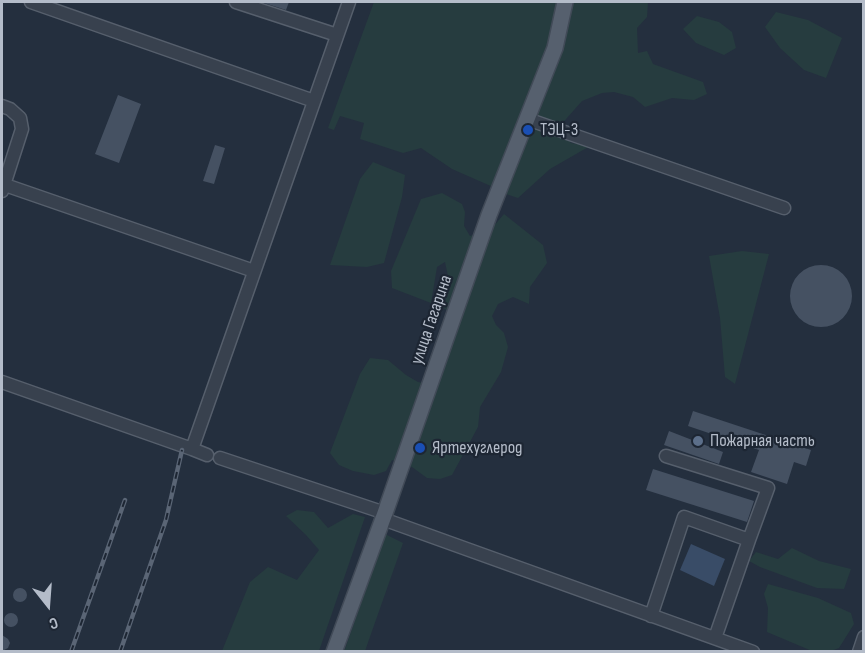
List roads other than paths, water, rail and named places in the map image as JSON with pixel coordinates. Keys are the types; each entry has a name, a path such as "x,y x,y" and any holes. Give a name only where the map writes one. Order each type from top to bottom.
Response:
{"main road":[{"name":"улица Гагарина","path":"334,651 384,516 489,215 555,48 565,2"}],"street":[{"path":"31,2 314,101"},
{"path":"236,2 337,35"},
{"path":"192,449 349,2"},
{"path":"2,106 20,118 21,129 3,188 254,271"},
{"path":"527,119 784,208"},
{"path":"2,382 207,455"},
{"path":"666,456 768,488 715,638"},
{"path":"220,458 384,516 651,616 753,651"},
{"path":"651,616 684,517 749,540"},
{"path":"858,651 864,637"}],"water":[{"path":"691,544 725,559 714,586 680,570"}],"railway":[{"path":"120,652 166,520 182,450"},
{"path":"71,652 125,500"}],"place":[{"name":"ТЭЦ-3","path":"528,130"},
{"name":"Пожарная часть","path":"698,441"},
{"name":"Яртехуглерод","path":"420,448"}]}
